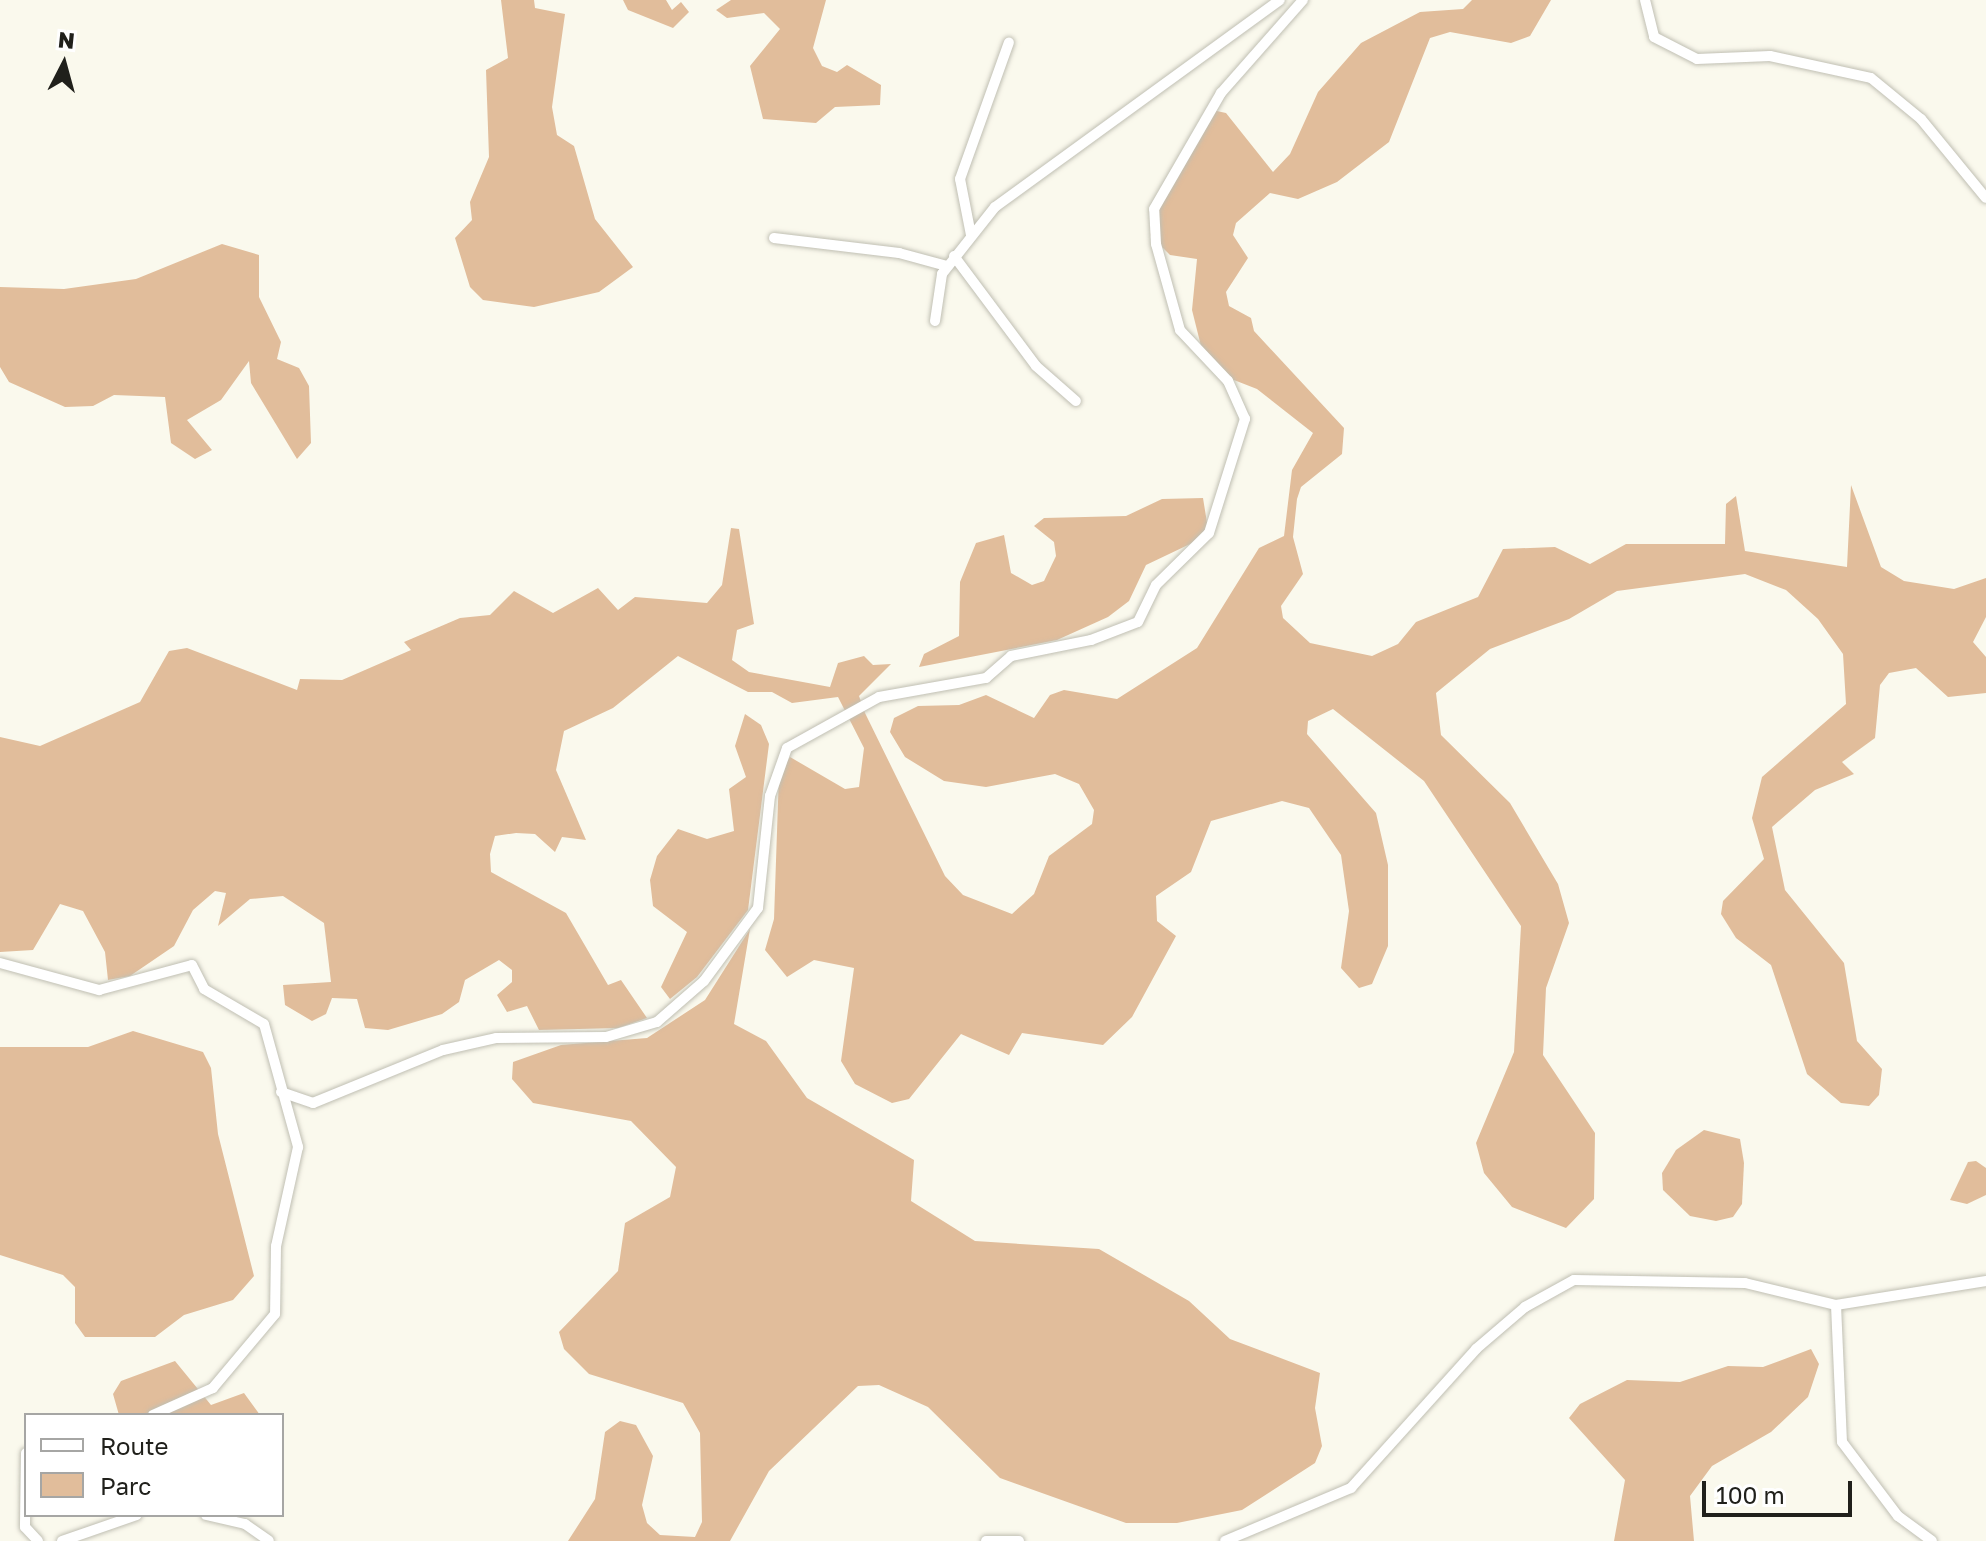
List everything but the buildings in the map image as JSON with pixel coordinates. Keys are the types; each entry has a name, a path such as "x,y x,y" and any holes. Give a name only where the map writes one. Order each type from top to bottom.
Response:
{"street":[{"path":"935,321 947,266 971,235 1035,173 1280,0"},
{"path":"281,1092 313,1103 443,1050 496,1038 606,1037 657,1022 704,981 758,908 770,796 787,748 879,697 986,678 1011,656 1138,622 1156,585 1209,533 1245,419 1228,381 1180,330 1153,214 1221,93 1303,0"},
{"path":"1645,0 1654,37 1697,59 1770,56 1871,78 1921,119 1986,198"},
{"path":"971,235 960,179 1009,42"},
{"path":"774,238 899,253 947,266"},
{"path":"954,256 1027,356 1076,401"},
{"path":"0,963 99,990 192,965 204,989 264,1024 298,1147 276,1246 275,1314 213,1388 157,1413"},
{"path":"1225,1541 1351,1488 1476,1349 1553,1288 1591,1278 1667,1287 1745,1283 1836,1305 1986,1281"},
{"path":"1836,1305 1842,1442 1898,1516 1932,1541"},
{"path":"25,1517 25,1527 38,1541"},
{"path":"62,1541 131,1517"},
{"path":"215,1517 245,1524 269,1541"},
{"path":"986,1541 1019,1541"}],"green space":[{"path":"501,0 534,0 535,8 565,14 552,107 557,135 574,146 595,219 633,267 599,292 534,307 483,300 470,287 455,238 472,220 470,202 489,157 486,70 508,58"},
{"path":"623,0 666,0 672,10 681,2 689,12 673,28 628,10"},
{"path":"731,0 826,0 813,48 822,66 837,72 847,65 881,85 880,105 835,107 816,123 763,119 750,66 780,29 764,13 727,18 716,10"},
{"path":"1472,0 1551,0 1530,36 1511,43 1450,32 1430,38 1389,142 1337,182 1298,199 1270,193 1236,223 1233,235 1248,258 1226,292 1229,306 1251,318 1254,331 1344,428 1342,454 1301,487 1297,499 1293,537 1303,574 1281,606 1283,618 1310,643 1372,656 1398,644 1416,622 1478,597 1503,549 1555,547 1590,564 1626,544 1725,544 1726,504 1736,496 1745,551 1847,567 1851,485 1881,567 1904,581 1954,589 1986,578 1986,617 1973,642 1986,657 1986,693 1948,697 1916,668 1889,673 1880,685 1875,738 1842,762 1854,774 1815,790 1772,827 1785,890 1844,963 1857,1041 1882,1069 1879,1095 1869,1106 1841,1103 1807,1074 1771,965 1736,938 1721,914 1723,901 1764,859 1752,818 1762,777 1846,704 1843,654 1818,619 1786,590 1745,574 1617,591 1569,619 1490,649 1436,693 1441,735 1510,803 1558,884 1569,923 1546,988 1543,1055 1595,1133 1594,1199 1566,1228 1512,1207 1484,1173 1476,1143 1514,1052 1521,926 1424,781 1333,709 1308,721 1307,734 1376,813 1388,865 1388,946 1372,984 1359,988 1341,968 1349,911 1341,855 1309,808 1282,801 1211,821 1191,872 1156,896 1157,921 1176,936 1132,1017 1103,1045 1022,1033 1009,1055 961,1034 909,1099 892,1103 855,1084 841,1061 854,968 814,960 787,977 765,950 774,919 779,773 790,757 845,789 859,787 864,748 838,697 792,703 772,692 748,692 678,656 613,708 564,731 556,770 586,840 562,837 555,852 535,834 495,836 490,854 491,872 566,913 608,985 621,980 647,1018 618,1028 539,1030 527,1006 507,1012 497,995 512,982 512,970 499,960 465,980 459,1002 442,1014 388,1030 365,1028 357,999 332,998 326,1014 312,1021 285,1005 283,985 331,982 324,923 283,896 250,899 218,926 226,893 215,891 193,910 174,946 130,976 108,980 105,952 83,911 60,904 33,950 0,952 0,737 40,746 140,702 169,651 187,648 297,690 300,679 342,680 411,650 404,642 460,618 490,615 514,591 553,613 598,588 618,610 635,597 707,603 722,585 731,528 739,529 754,624 737,630 732,660 749,672 830,687 838,663 864,656 873,665 891,664 859,696 865,713 945,876 963,895 1012,914 1034,894 1049,856 1092,824 1094,810 1079,784 1055,774 986,787 944,781 905,757 890,732 894,718 918,706 959,705 986,695 1034,718 1050,695 1064,690 1117,699 1197,648 1259,548 1284,536 1292,470 1313,433 1257,389 1216,373 1202,350 1192,310 1197,259 1170,255 1150,235 1172,168 1212,110 1226,113 1273,172 1290,154 1318,92 1361,43 1420,12 1463,9"},
{"path":"222,244 259,255 259,297 281,342 277,359 299,368 309,386 311,443 297,459 251,383 249,361 221,400 187,420 212,450 195,459 171,443 165,397 114,395 93,406 65,407 9,382 0,367 0,287 64,289 136,279"},
{"path":"1203,498 1209,535 1146,565 1129,601 1108,617 1057,640 919,667 924,654 959,636 960,582 976,543 1004,535 1011,573 1032,585 1044,581 1056,556 1054,542 1034,526 1044,518 1126,516 1162,499"},
{"path":"745,714 761,725 769,744 748,910 697,977 670,999 661,987 687,932 653,906 650,880 657,856 678,829 707,839 734,831 729,789 746,777 735,746"},
{"path":"750,929 734,1024 766,1041 807,1098 914,1160 911,1201 975,1241 1099,1249 1189,1301 1230,1339 1320,1373 1315,1408 1322,1446 1315,1463 1242,1510 1177,1523 1126,1523 1000,1478 928,1407 879,1385 858,1386 769,1471 730,1541 568,1541 595,1499 605,1432 620,1421 636,1425 653,1456 642,1505 647,1523 660,1535 695,1537 702,1522 700,1433 683,1403 589,1374 564,1349 559,1332 618,1271 625,1223 670,1197 676,1167 631,1121 533,1103 512,1079 513,1062 561,1045 647,1038 705,1000"},
{"path":"133,1031 203,1052 211,1068 218,1134 254,1276 233,1300 184,1315 155,1337 85,1337 75,1323 75,1287 63,1275 0,1255 0,1047 88,1047"},
{"path":"1704,1130 1740,1139 1744,1163 1742,1204 1733,1217 1716,1221 1690,1216 1663,1190 1662,1173 1676,1150"},
{"path":"1976,1161 1986,1168 1986,1195 1967,1204 1950,1200 1968,1162"},
{"path":"1811,1349 1819,1364 1808,1397 1771,1432 1712,1466 1690,1496 1694,1541 1614,1541 1625,1480 1569,1418 1580,1404 1627,1380 1680,1382 1728,1366 1763,1367"},
{"path":"175,1361 211,1405 244,1393 259,1413 118,1413 113,1394 121,1381"}]}
